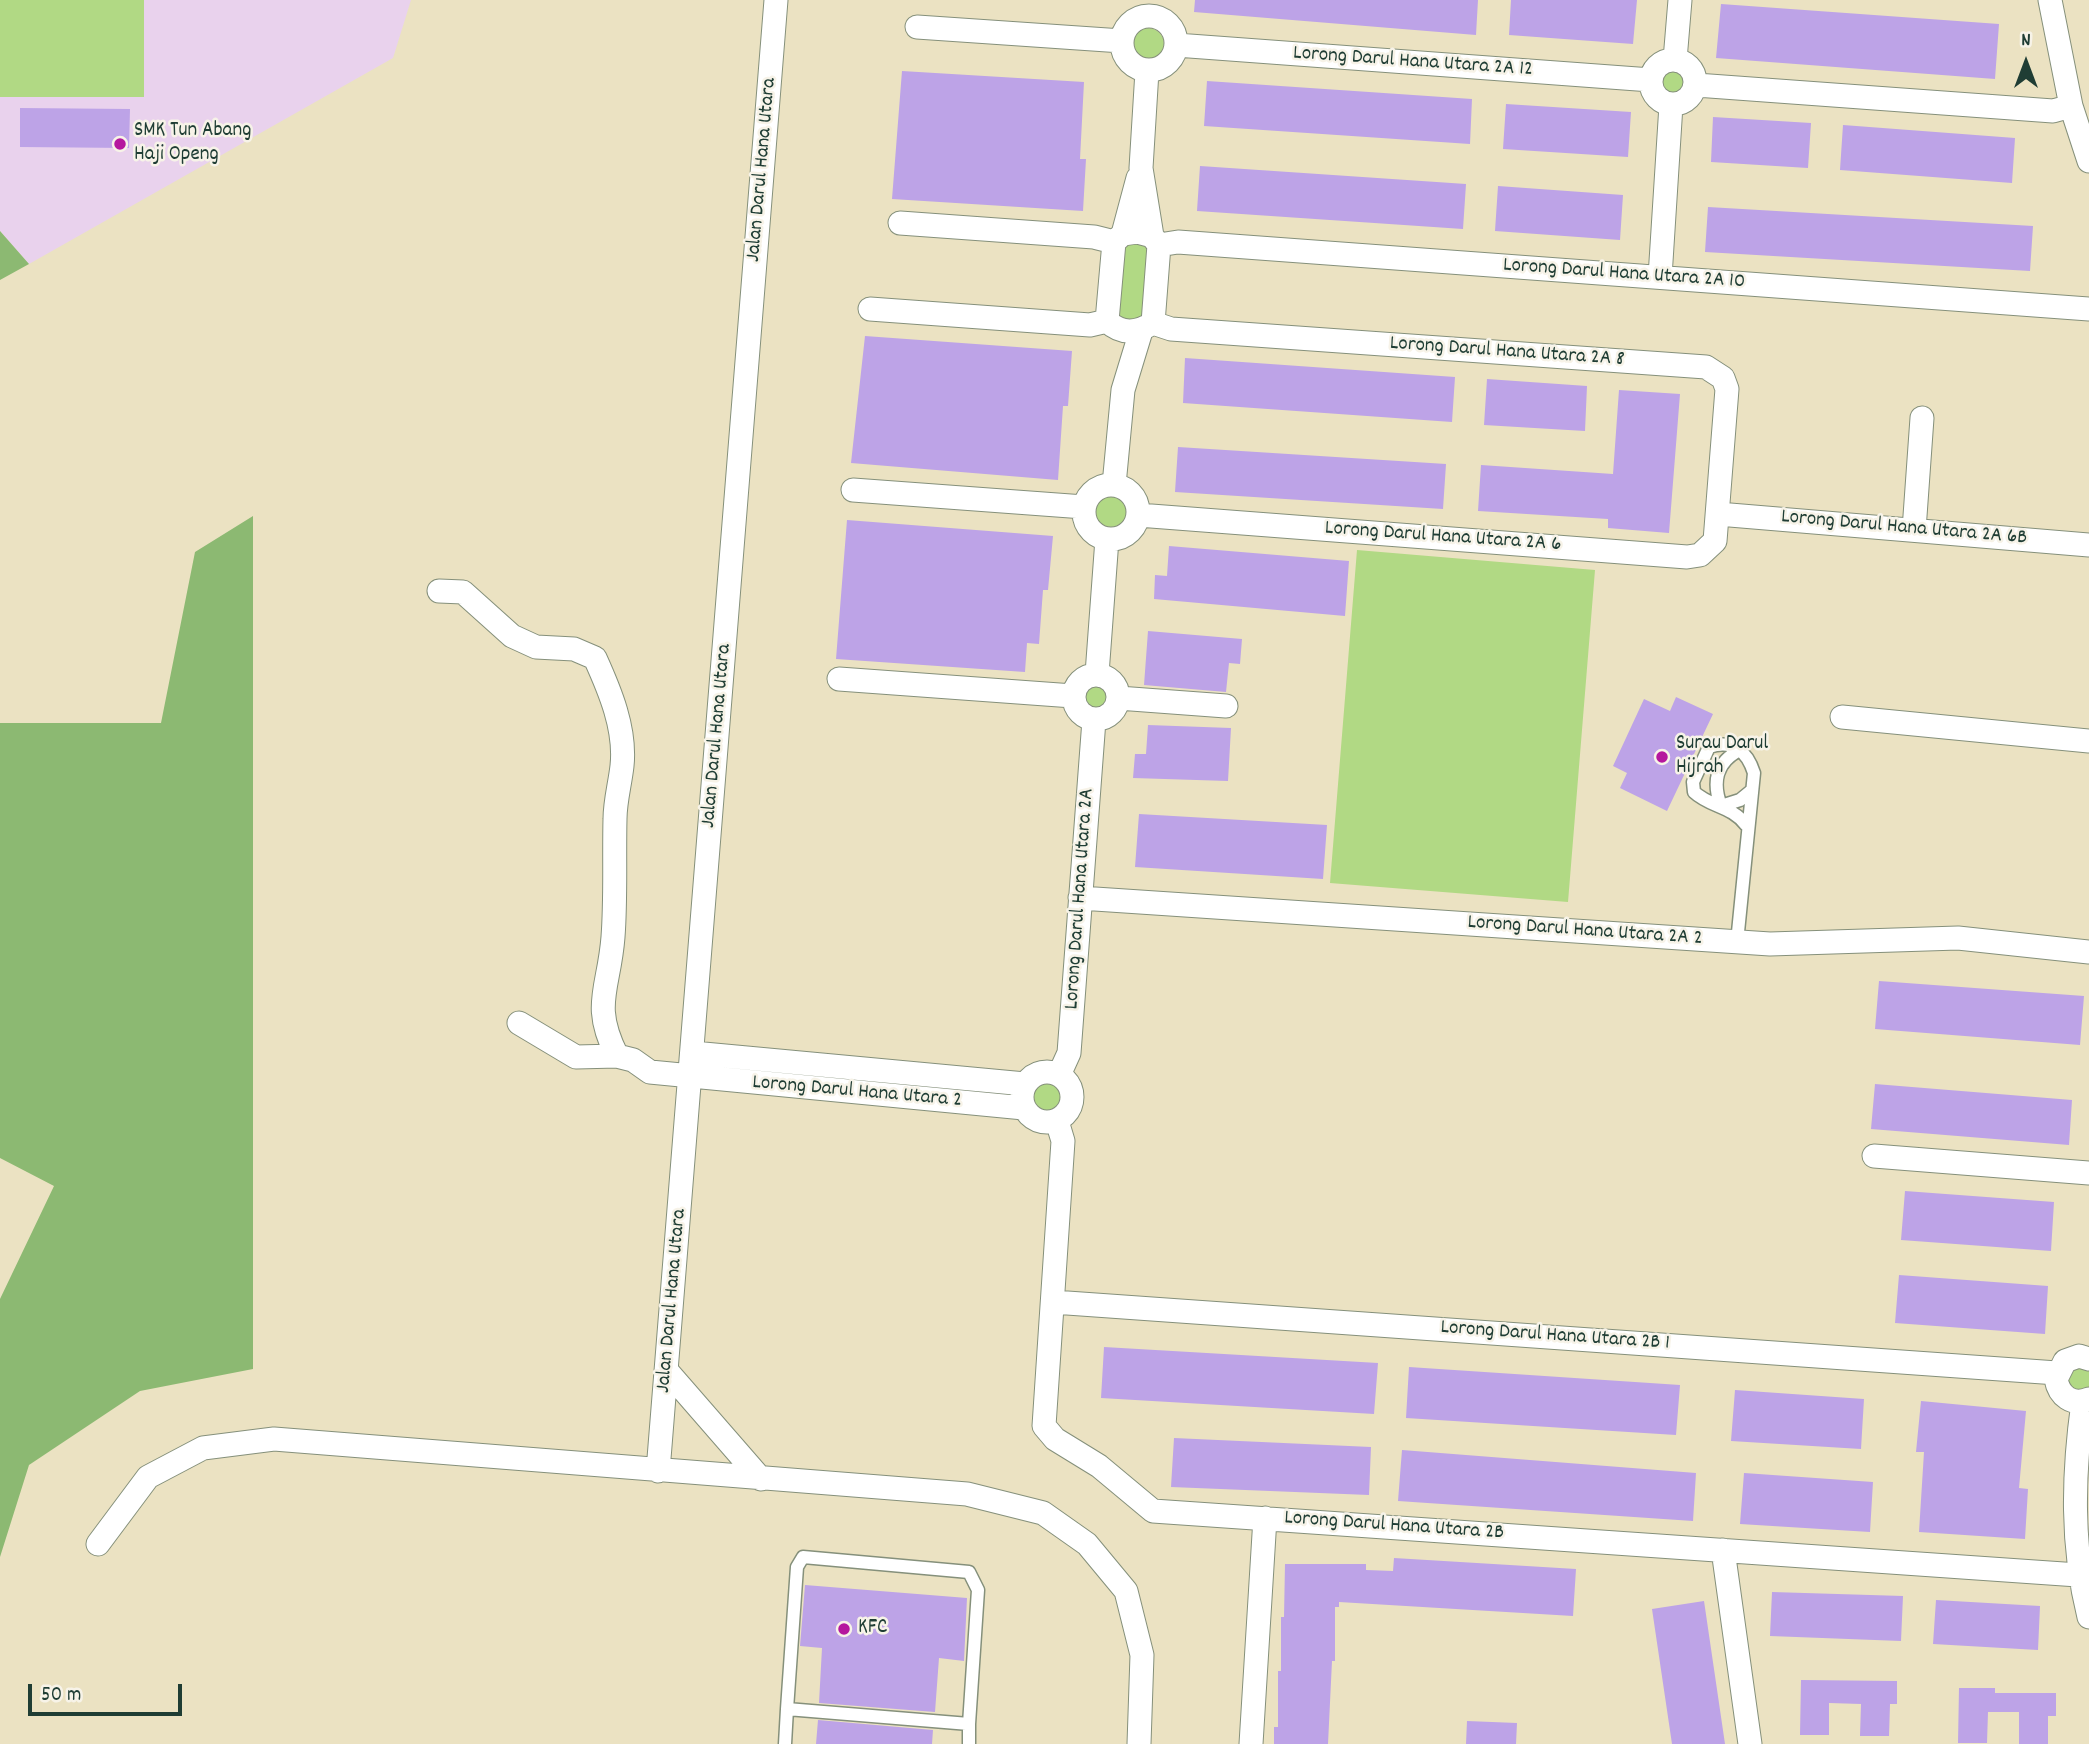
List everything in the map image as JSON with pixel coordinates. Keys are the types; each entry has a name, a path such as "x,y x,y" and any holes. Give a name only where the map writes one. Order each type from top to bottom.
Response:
{"street":[{"name":"Jalan Darul Hana Utara","path":"658,1471 776,0"},
{"path":"1675,60 1680,0"},
{"path":"2050,0 2071,106 2089,161"},
{"path":"1151,8 1158,18 1172,29 1176,45 1169,61 1163,67 1147,71 1129,62 1124,55 1122,41 1132,22 1151,8"},
{"path":"916,27 1122,41"},
{"name":"Lorong Darul Hana Utara 2A 12","path":"1176,45 1651,80"},
{"path":"1675,60 1689,66 1696,85 1689,98 1671,105 1657,98 1651,80 1660,64 1675,60"},
{"path":"1114,485 1123,390 1112,325 1119,238 1141,168 1147,71"},
{"path":"1696,85 2053,111 2071,106"},
{"path":"1660,277 1671,105"},
{"path":"1123,390 1147,327 1155,240 1141,168"},
{"name":"Lorong Darul Hana Utara 2A 10","path":"900,223 1119,238 1137,232 1155,240 1178,242 2089,309"},
{"name":"Lorong Darul Hana Utara 2A 8","path":"870,309 1706,367 1723,378 1727,388 1718,514"},
{"path":"1914,530 1922,418"},
{"path":"1114,485 1130,492 1136,500 1138,515 1128,533 1107,539 1088,527 1084,508 1090,494 1097,488 1114,485"},
{"path":"853,490 1084,508"},
{"name":"Lorong Darul Hana Utara 2A 6","path":"1138,515 1687,557 1710,549 1716,541 1718,514"},
{"name":"Lorong Darul Hana Utara 2A 6B","path":"1718,514 2089,545"},
{"path":"1097,674 1107,539"},
{"path":"439,592 463,592 512,636 536,647 574,649 595,658 619,722 622,763 615,817 617,884 612,949 601,1010 604,1030 617,1056 576,1058 519,1023"},
{"path":"1097,674 1115,685 1118,698 1113,711 1094,720 1080,714 1073,696 1082,679 1097,674"},
{"path":"839,679 1073,696"},
{"path":"1118,698 1226,706"},
{"path":"1842,717 2089,741"},
{"name":"Lorong Darul Hana Utara 2A","path":"1059,1075 1069,1053 1094,720"},
{"name":"Lorong Darul Hana Utara 2A 2","path":"1080,898 1770,944 1958,938 2089,952"},
{"name":"Lorong Darul Hana Utara 2","path":"693,1053 1025,1084"},
{"name":"Lorong Darul Hana Utara 2","path":"617,1056 633,1060 650,1072 1024,1108"},
{"path":"1039,1073 1059,1075 1069,1083 1073,1099 1066,1114 1057,1121 1036,1121 1024,1108 1022,1091 1025,1084 1039,1073"},
{"name":"Lorong Darul Hana Utara 2B","path":"1057,1121 1063,1141 1044,1426 1055,1438 1099,1466 1153,1511 2078,1575"},
{"path":"1874,1156 2089,1173"},
{"name":"Lorong Darul Hana Utara 2B 1","path":"1053,1302 2057,1373"},
{"path":"2089,1359 2072,1358 2060,1366 2057,1373 2061,1394 2067,1399 2086,1400 2075,1492 2078,1575 2089,1617"},
{"path":"667,1371 761,1479"},
{"path":"98,1544 148,1477 204,1448 274,1439 967,1494 1043,1513 1087,1544 1126,1591 1143,1655 1139,1744"},
{"path":"1251,1744 1265,1518"},
{"path":"1723,1550 1751,1744"}],"lane":[{"path":"1737,942 1746,825 1754,773 1749,757 1740,750 1721,743 1709,747 1693,782 1694,792 1702,799 1738,813 1746,825"},
{"path":"1721,806 1715,781 1726,757 1740,750"},
{"path":"1721,806 1740,800 1751,791"},
{"path":"785,1744 797,1567 803,1557 969,1572 978,1590 969,1744"},
{"path":"787,1709 969,1724"}],"shaded area":[{"name":"SMK Tun Abang Haji Openg","path":"0,0 411,0 393,58 29,264 0,231"}],"green space":[{"path":"0,0 144,0 144,97 0,97"},
{"path":"1148,28 1160,32 1164,44 1160,56 1148,60 1136,56 1132,44 1136,32"},
{"path":"1674,66 1686,70 1690,82 1686,94 1674,98 1662,94 1658,82 1662,70"},
{"path":"0,231 29,264 0,280"},
{"path":"1128,242 1143,244 1151,255 1141,321 1117,318 1119,252"},
{"path":"1111,495 1122,500 1127,511 1122,522 1111,527 1100,522 1095,511 1100,500"},
{"path":"253,516 253,1369 140,1391 29,1465 0,1557 0,1299 54,1186 0,1158 0,723 161,723 195,552"},
{"path":"1357,550 1595,570 1568,902 1330,883"},
{"path":"1095,682 1106,686 1110,697 1106,708 1095,712 1084,708 1080,697 1084,686"},
{"path":"1047,1081 1059,1085 1063,1097 1059,1109 1047,1113 1035,1109 1031,1097 1035,1085"},
{"path":"2089,1366 2089,1392 2075,1395 2063,1374 2065,1369"}],"building":[{"path":"1195,0 1478,0 1476,35 1194,12"},
{"path":"1511,0 1637,0 1633,44 1509,35"},
{"path":"1721,4 1999,24 1995,79 1716,58"},
{"path":"902,71 1084,82 1080,159 1086,159 1083,211 892,199"},
{"path":"1207,81 1472,99 1470,144 1204,126"},
{"path":"1506,104 1631,112 1628,157 1503,149"},
{"path":"20,108 130,109 129,148 20,147"},
{"path":"1713,117 1811,123 1808,168 1711,162"},
{"path":"1843,125 2015,138 2012,183 1840,170"},
{"path":"1200,166 1466,184 1463,229 1197,211"},
{"path":"1498,186 1623,195 1620,240 1495,231"},
{"path":"1708,207 2033,226 2030,271 1705,252"},
{"path":"865,336 1072,351 1068,406 1063,406 1058,480 851,463"},
{"path":"1185,358 1455,377 1452,422 1183,403"},
{"path":"1487,379 1587,386 1585,431 1484,425"},
{"path":"1619,390 1680,394 1669,533 1608,528 1608,519 1478,511 1481,465 1613,474"},
{"path":"1178,447 1446,464 1443,509 1175,492"},
{"path":"847,520 1053,536 1048,590 1043,590 1039,644 1027,643 1025,672 836,659"},
{"path":"1169,546 1349,561 1345,616 1154,599 1155,575 1167,576"},
{"path":"1148,631 1242,639 1240,664 1229,663 1226,692 1144,685"},
{"name":"Surau Darul Hijrah","path":"1676,697 1713,714 1667,811 1620,788 1627,773 1613,766 1644,699 1670,711"},
{"path":"1148,725 1231,728 1228,781 1133,778 1135,754 1146,754"},
{"path":"1139,814 1327,825 1323,879 1135,867"},
{"path":"1879,981 2084,996 2080,1045 1875,1029"},
{"path":"1875,1084 2072,1100 2069,1145 1871,1129"},
{"path":"1905,1191 2054,1202 2051,1251 1901,1240"},
{"path":"1899,1275 2048,1286 2045,1334 1895,1323"},
{"path":"1104,1347 1378,1363 1374,1414 1101,1398"},
{"path":"1409,1367 1680,1385 1676,1435 1406,1418"},
{"path":"1735,1390 1864,1399 1861,1449 1731,1441"},
{"path":"1921,1401 2026,1411 2019,1488 2028,1489 2025,1539 1919,1532 1924,1452 1916,1452"},
{"path":"1174,1438 1371,1447 1369,1495 1171,1487"},
{"path":"1402,1450 1696,1473 1693,1521 1398,1501"},
{"path":"1744,1473 1873,1482 1870,1532 1740,1524"},
{"path":"1394,1558 1576,1569 1573,1616 1339,1602 1339,1607 1335,1607 1335,1661 1332,1661 1328,1744 1274,1744 1274,1727 1278,1727 1278,1671 1281,1671 1285,1564 1366,1564 1366,1570 1393,1571"},
{"path":"805,1585 967,1598 964,1661 939,1658 935,1712 819,1703 822,1648 800,1646"},
{"path":"1772,1592 1903,1596 1901,1641 1770,1636"},
{"path":"1936,1600 2040,1606 2038,1650 1933,1644"},
{"path":"1704,1601 1725,1744 1672,1744 1652,1609"},
{"path":"1801,1680 1897,1681 1897,1704 1890,1704 1889,1736 1860,1736 1861,1704 1829,1703 1829,1735 1800,1735"},
{"path":"1959,1688 1995,1688 1995,1693 2056,1693 2056,1716 2048,1716 2048,1744 2019,1744 2019,1712 1988,1712 1987,1743 1958,1743"},
{"path":"818,1720 933,1730 932,1744 816,1744"},
{"path":"1467,1721 1517,1723 1516,1744 1466,1744"}],"place":[{"name":"SMK Tun Abang Haji Openg","path":"120,144"},
{"name":"Surau Darul Hijrah","path":"1662,757"},
{"name":"KFC","path":"844,1629"}]}
